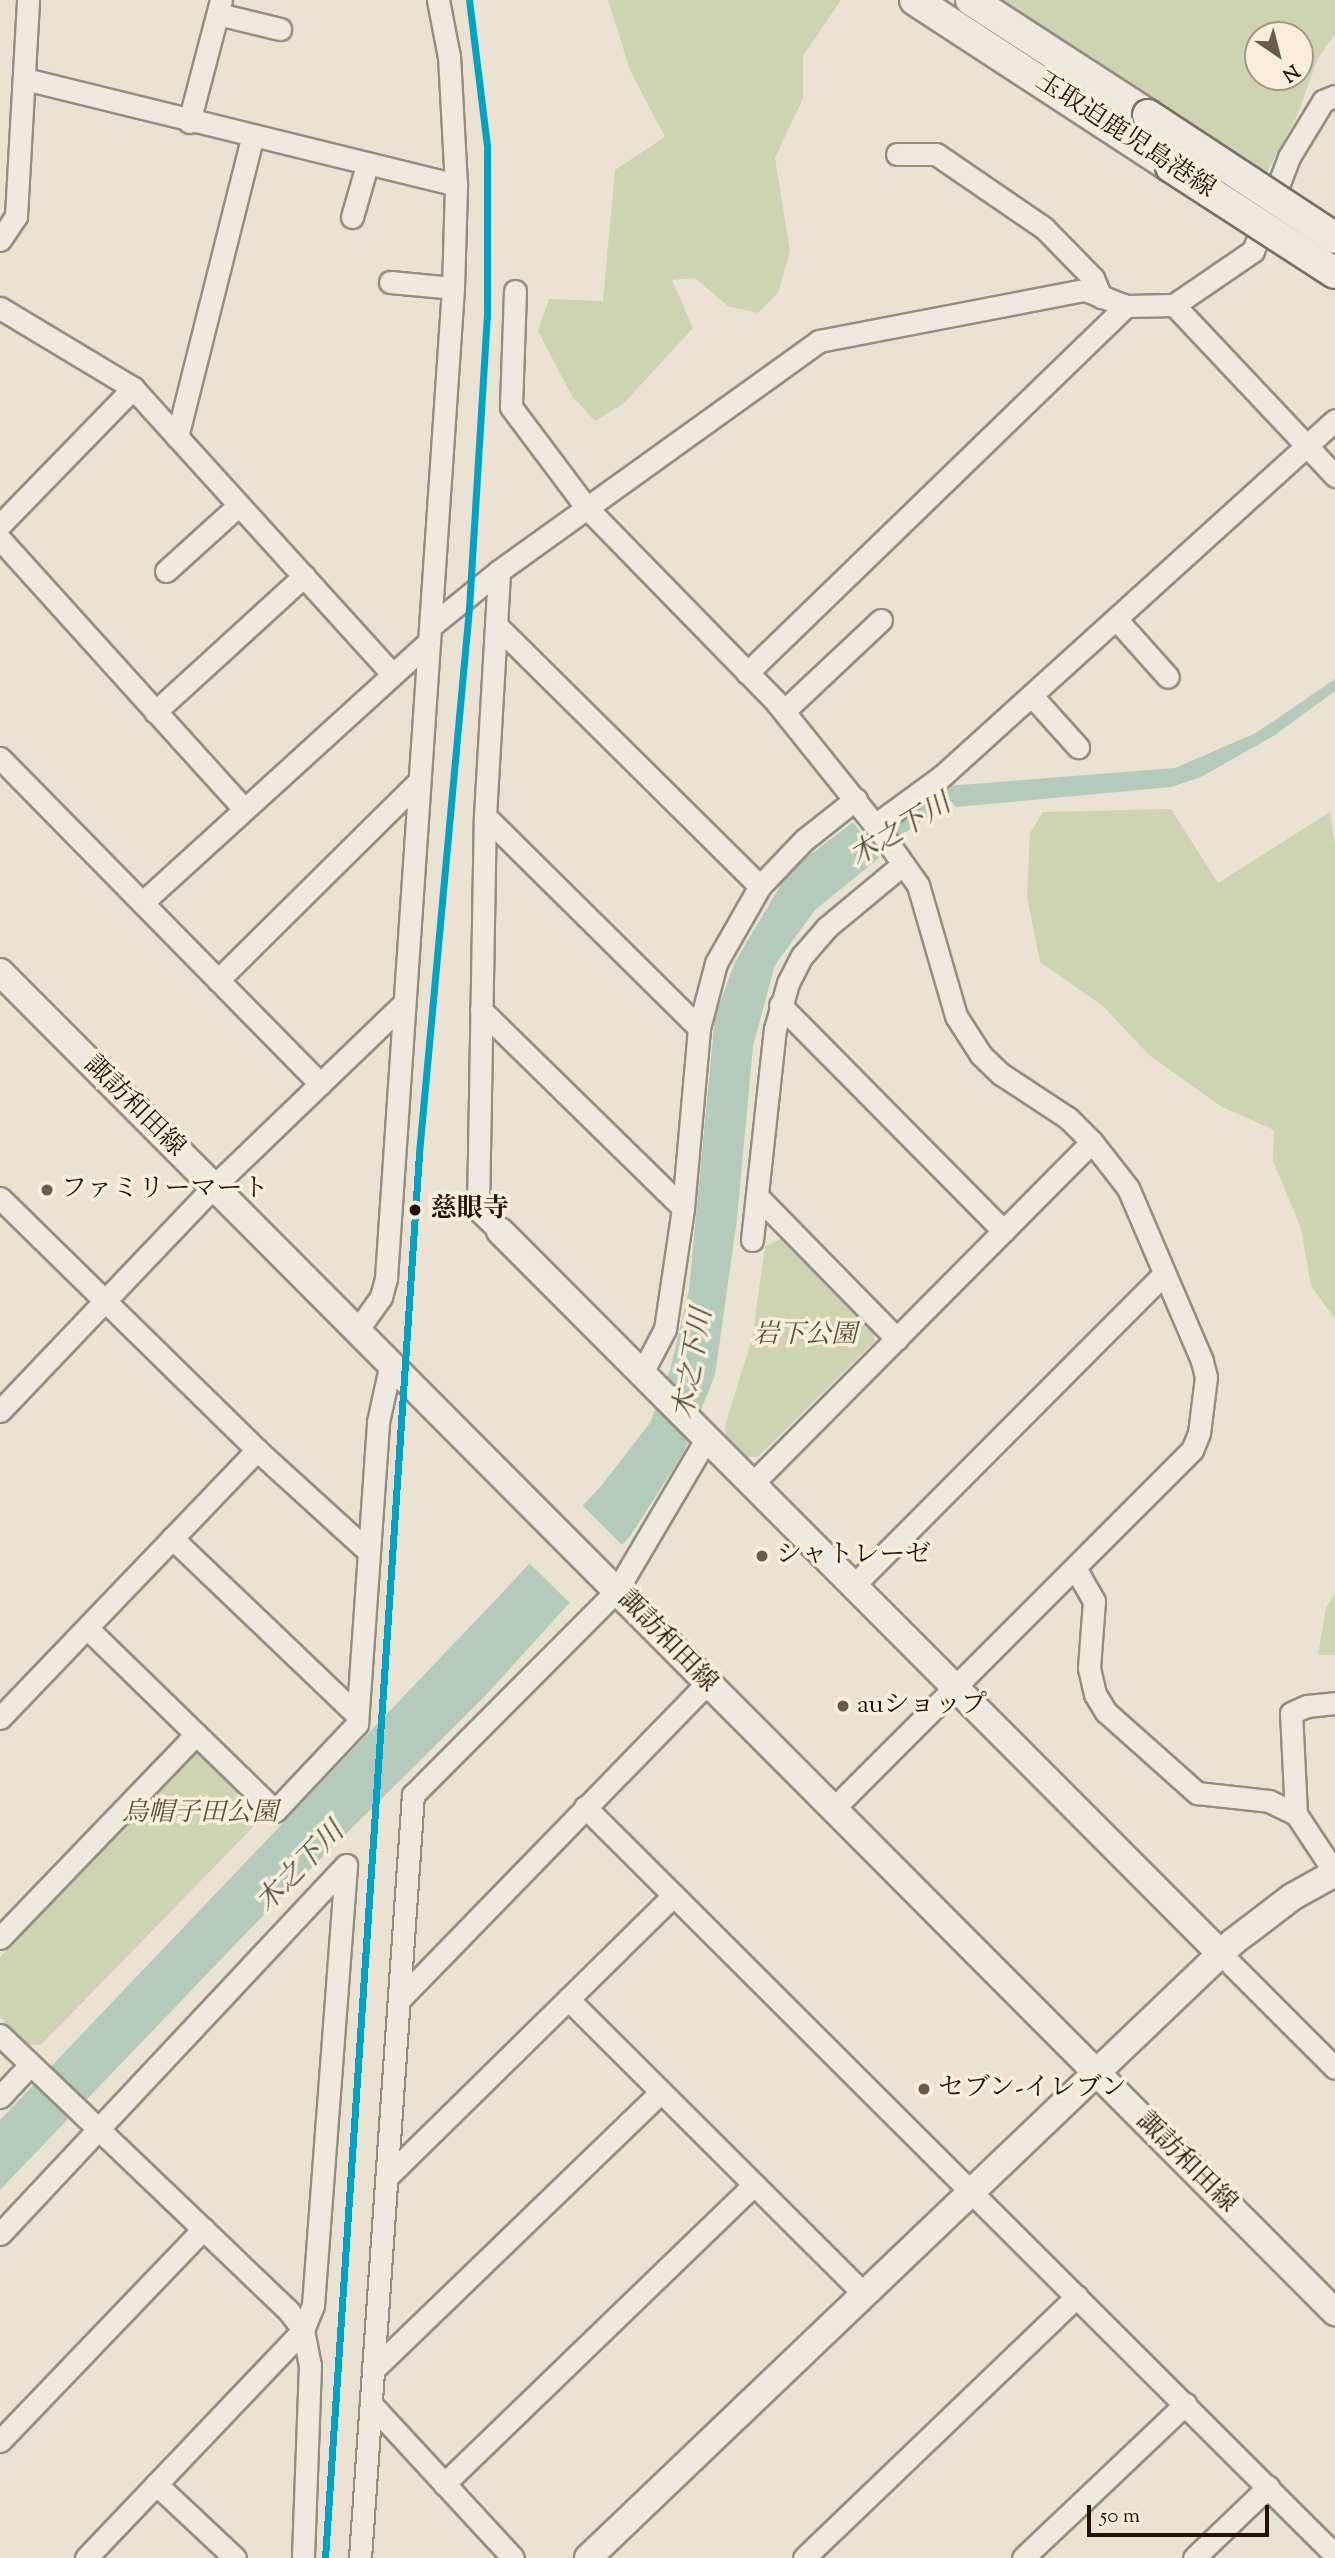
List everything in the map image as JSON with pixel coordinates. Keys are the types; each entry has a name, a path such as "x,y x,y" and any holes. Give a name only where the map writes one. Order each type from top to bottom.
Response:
{"main road":[{"name":"玉取迫鹿児島港線","path":"915,0 1335,273"},
{"name":"玉取迫鹿児島港線","path":"971,0 1335,238"}],"street":[{"path":"0,240 16,216 28,0"},
{"path":"356,1332 381,1297 386,1278 402,1005 453,288 456,185 449,57 438,0"},
{"path":"189,122 219,7 280,29"},
{"path":"25,79 252,138 456,185"},
{"path":"143,902 392,674 430,634 499,571 819,341 1085,290 1126,306 1174,305 1240,262 1260,239 1289,158 1323,101 1335,96"},
{"path":"177,437 252,138"},
{"path":"897,154 936,155 1044,228 1093,278 1101,297"},
{"path":"352,217 367,165"},
{"path":"1260,239 1335,288"},
{"path":"390,282 453,288"},
{"path":"515,291 511,407 586,507 784,710 877,827 918,885 956,1016 981,1055 1000,1074 1068,1118 1092,1142 1128,1188 1206,1377 1199,1433 1192,1450 833,1809"},
{"path":"1174,305 1335,476"},
{"path":"747,673 1126,306"},
{"path":"0,307 133,388 392,674"},
{"path":"0,525 133,388"},
{"path":"877,827 942,776 1335,421"},
{"path":"166,570 239,505"},
{"path":"0,539 244,809"},
{"path":"499,571 485,816 478,1210 1335,2068"},
{"path":"155,712 304,576"},
{"path":"784,710 881,620"},
{"path":"1117,620 1168,677"},
{"path":"496,625 760,886"},
{"path":"1032,696 1078,747"},
{"path":"0,758 320,1084"},
{"path":"218,980 418,782"},
{"path":"647,1378 665,1329 683,1208 699,1028 716,963 760,886 804,840 856,799"},
{"path":"485,816 699,1028"},
{"path":"752,1240 780,1006 802,956 825,928 900,860"},
{"name":"諏訪和田線","path":"0,972 390,1367 553,1524 707,1683 1335,2312"},
{"path":"0,1411 213,1187 402,1005"},
{"path":"780,1006 1004,1231"},
{"path":"481,1010 683,1208"},
{"path":"752,1484 1092,1142"},
{"path":"757,1196 897,1339"},
{"path":"0,1198 257,1450 368,1551"},
{"path":"853,1586 1164,1274"},
{"path":"87,1628 275,1811 357,1724 378,1422 390,1367"},
{"path":"360,2558 413,1796 611,1585 703,1434"},
{"path":"0,1718 257,1450"},
{"path":"172,1538 358,1715"},
{"path":"1075,1568 1094,1601 1089,1668 1106,1712 1197,1793 1269,1801 1296,1814"},
{"path":"399,2000 707,1683"},
{"path":"589,2558 1221,1954 1292,1897 1335,1873 1296,1814 1291,1713 1307,1706 1335,1703"},
{"path":"0,1938 195,1734"},
{"path":"585,1807 1335,2554"},
{"path":"0,2234 96,2126 346,1865 313,2305 303,2330 86,2558"},
{"path":"387,2177 674,1895"},
{"path":"568,1999 865,2295"},
{"path":"0,2035 203,2229 303,2330 310,2365 303,2558"},
{"path":"0,2096 34,2068"},
{"path":"373,2370 661,2092"},
{"path":"444,2484 754,2185"},
{"path":"0,2441 203,2229"},
{"path":"804,2558 1077,2296"},
{"path":"371,2404 513,2558"},
{"path":"1023,2558 1185,2404"},
{"path":"156,2484 235,2558"},
{"path":"1194,2558 1268,2487"}],"green space":[{"path":"608,0 841,0 803,56 803,98 775,158 790,251 778,293 758,313 728,306 695,278 672,280 693,328 623,404 595,421 572,396 538,331 549,299 603,301 615,170 665,137 630,70"},
{"path":"1001,0 1335,0 1335,34 1318,58 1314,69 1314,21 1244,21 1244,91 1306,91 1297,116 1265,176"},
{"path":"1171,809 1218,883 1330,812 1335,845 1335,1319 1311,1286 1301,1228 1273,1161 1274,1130 1222,1107 1149,1055 1103,1006 1040,962 1027,897 1030,833 1043,812"},
{"name":"岩下公園","path":"781,1239 874,1332 874,1342 758,1457 746,1457 726,1435 725,1425 752,1339 765,1246"},
{"path":"1335,1593 1335,1655 1318,1655 1326,1608"},
{"name":"烏帽子田公園","path":"195,1752 205,1752 259,1806 257,1823 41,2045 29,2045 0,2017 0,1957"}],"water":[{"name":"木之下川","path":"1335,679 1335,691 1275,735 1201,777 1171,787 956,807 951,801 875,853 879,858 815,910 775,965 753,1046 737,1219 715,1375 684,1452 631,1535 485,1696 250,1929 0,2190 0,2120 504,1591 601,1486 650,1423 670,1370 689,1290 715,1016 735,962 789,871 853,822 866,839 948,786 1175,768 1256,733"}],"pier":[{"path":"580,1503 624,1547 572,1605 527,1561"}],"transit line":[{"path":"325,2558 419,1153 469,608 487,317 487,146 469,0"}],"place":[{"name":"ファミリーマート","path":"47,1190"},
{"name":"慈眼寺","path":"415,1210"},
{"name":"シャトレーゼ","path":"762,1556"},
{"name":"auショップ","path":"843,1706"},
{"name":"セブン-イレブン","path":"924,2089"}]}
